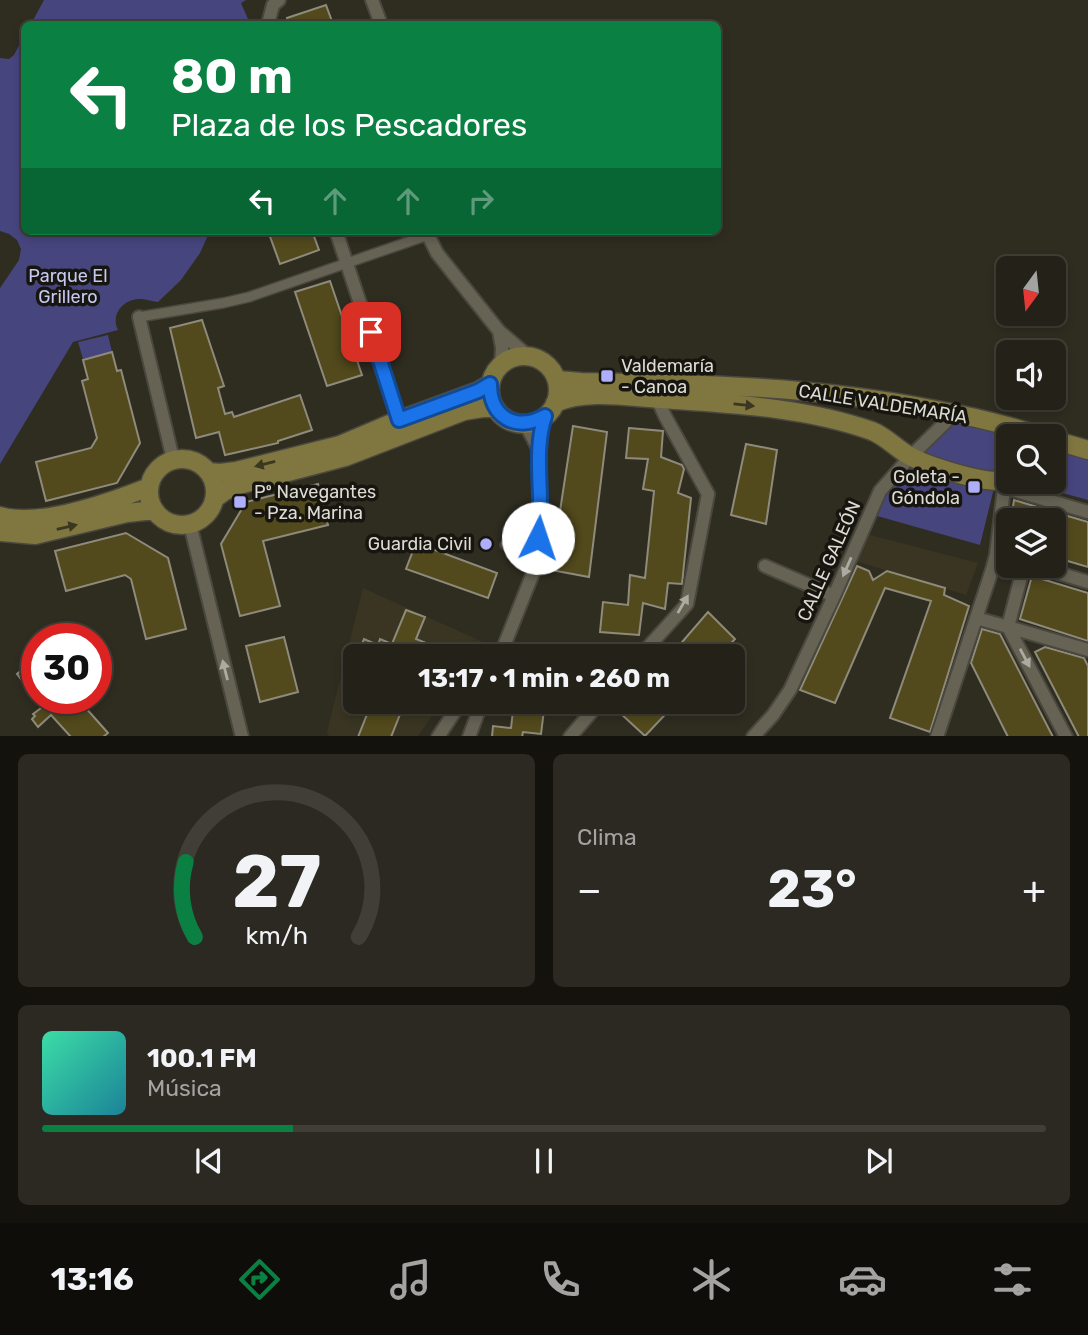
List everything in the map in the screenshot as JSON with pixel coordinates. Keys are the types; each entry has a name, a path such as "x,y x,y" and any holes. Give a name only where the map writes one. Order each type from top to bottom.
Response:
{"main road":[{"path":"528,356 547,365 557,380 558,387 550,409 534,422 522,424 510,421 495,408 490,397 490,384 493,374 501,364 514,357 528,356"},
{"name":"CALLE VALDEMARÍA","path":"557,380 743,387 850,395 1002,424"},
{"path":"208,472 236,471 340,445 490,384"},
{"name":"CALLE VALDEMARÍA","path":"550,409 566,398 607,395 741,404 792,411 845,422 877,433 910,457 962,475 996,482"},
{"path":"214,499 239,485 345,457 464,411 495,408"},
{"path":"993,421 996,424"},
{"path":"1066,444 1088,450"},
{"path":"183,458 193,460 208,472 215,490 214,499 205,515 190,524 180,524 170,522 154,510 150,503 149,487 151,478 164,463 183,458"},
{"path":"0,516 35,518 65,514 149,487"},
{"path":"0,532 35,535 127,513 154,510"}],"street":[{"path":"269,21 273,5 279,0"},
{"path":"372,0 380,21"},
{"path":"337,235 399,420"},
{"path":"173,460 139,317 249,297 421,235"},
{"path":"428,235 437,253 499,331 528,356"},
{"path":"499,331 501,364"},
{"path":"651,644 687,604 708,494 665,416 660,405 661,399"},
{"path":"505,643 533,573 541,520 539,450 542,425 550,409"},
{"name":"CALLE GALEÓN","path":"754,736 790,690 880,491 955,413"},
{"path":"522,424 528,429 539,450"},
{"path":"1038,494 1088,512"},
{"path":"190,524 242,736"},
{"path":"765,566 834,596"},
{"path":"937,736 976,618 996,571"},
{"path":"1066,575 1088,582"},
{"path":"1021,578 1008,627 1065,736"},
{"path":"976,618 1088,650"},
{"path":"439,736 453,714"},
{"path":"468,736 477,714"},
{"path":"571,736 590,714"}],"lane":[{"path":"504,545 535,556"}],"shaded area":[{"path":"859,532 978,563 966,595 849,559"},
{"path":"363,588 483,642 482,644 349,644"},
{"path":"343,668 343,714 434,714 418,736 329,736 327,732"}],"green space":[{"path":"44,0 246,0 241,3 248,19 242,21 33,21"},
{"name":"Parque El Grillero","path":"21,42 21,235 208,235 200,253 181,280 158,302 141,299 129,301 117,313 118,330 73,342 0,464 0,288 19,260 21,249 17,240 0,231 0,58 9,59"},
{"path":"108,335 112,352 83,359 78,342"},
{"path":"957,417 996,429 996,480 980,545 863,512"},
{"path":"1066,450 1088,456 1088,500 1066,494"}],"building":[{"path":"326,5 332,21 288,21 287,18"},
{"path":"269,235 313,235 319,250 280,264"},
{"path":"330,281 362,375 327,386 295,292"},
{"path":"202,320 224,386 218,388 225,414 232,412 234,417 300,395 312,430 278,443 225,455 219,432 196,438 170,328"},
{"path":"112,352 117,371 121,370 140,443 117,483 46,501 36,462 91,448 97,438 82,381 88,379 83,360"},
{"path":"573,426 607,432 589,577 551,570"},
{"path":"629,428 663,431 661,457 682,465 684,469 678,493 691,498 682,584 668,583 665,609 643,603 639,635 600,632 603,602 628,605 630,575 645,578 654,491 643,489 648,459 626,458"},
{"path":"746,444 777,450 766,524 731,515"},
{"path":"318,484 328,525 263,541 280,606 240,616 221,544 246,502"},
{"path":"1014,500 1041,508 1013,508"},
{"path":"1066,515 1088,522 1088,567 1066,561"},
{"path":"126,533 168,558 186,629 146,639 131,579 125,575 66,591 55,551"},
{"path":"416,543 497,573 488,598 406,569"},
{"path":"857,566 869,571 873,580 887,571 945,588 944,595 969,606 930,732 890,718 931,601 885,588 835,703 800,690"},
{"path":"1031,578 1088,593 1088,641 1020,619"},
{"path":"406,610 425,617 416,639 428,644 392,644"},
{"path":"708,612 735,639 730,644 680,644"},
{"path":"982,629 1000,634 1052,736 1008,736 971,663"},
{"path":"284,637 298,692 260,702 246,646"},
{"path":"364,639 376,644 362,644"},
{"path":"380,639 392,644 378,644"},
{"path":"1045,647 1084,658 1088,666 1088,736 1078,736 1035,652"},
{"path":"33,714 91,714 108,733 104,736 70,736 51,715 38,727 32,719 35,716"},
{"path":"367,714 400,714 391,736 358,736"},
{"path":"513,714 544,714 541,734 523,732 522,736 492,736 493,726 511,728"},
{"path":"621,714 666,714 645,736"}],"place":[{"name":"Valdemaría - Canoa","path":"607,376"},
{"name":"Goleta - Góndola","path":"974,487"},
{"name":"Pº Navegantes - Pza. Marina","path":"240,502"},
{"name":"Guardia Civil","path":"486,544"}],"route":[{"path":"371,332 399,420 490,384 490,397 495,408 510,421 522,424 545,416 539,450 541,520 538,538"}]}
